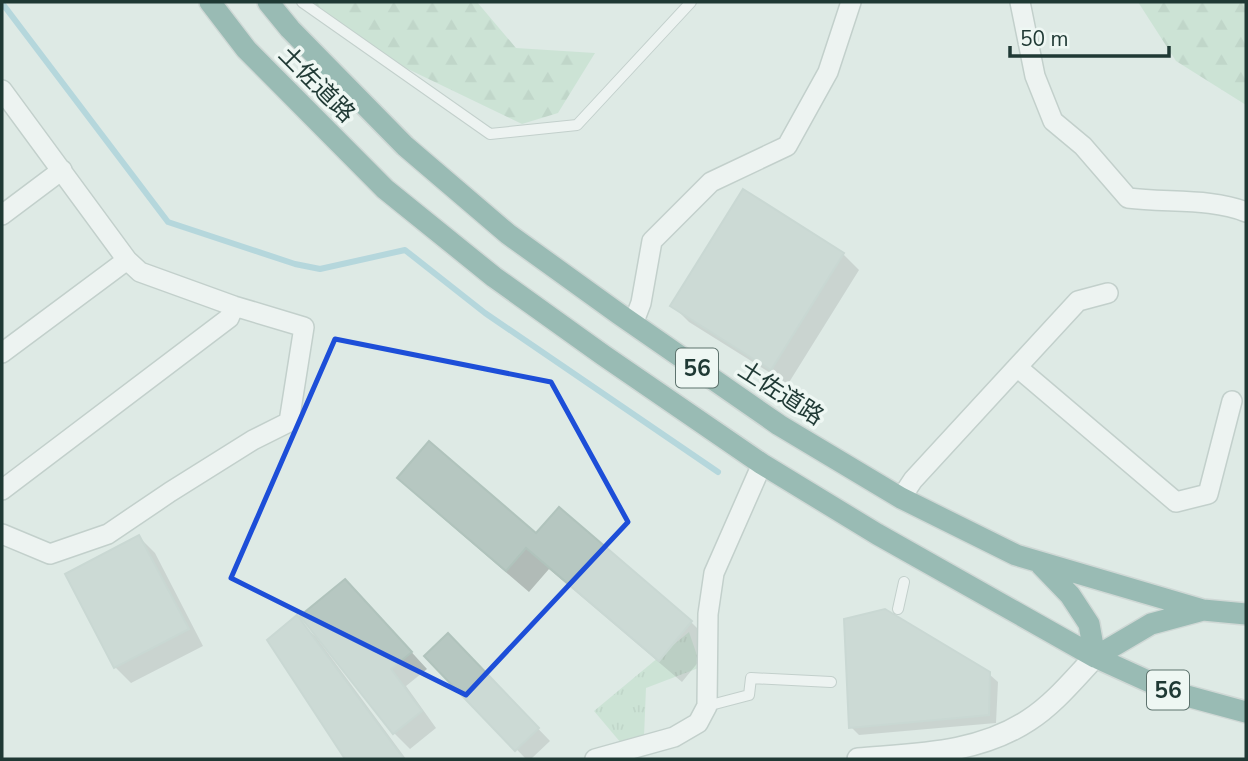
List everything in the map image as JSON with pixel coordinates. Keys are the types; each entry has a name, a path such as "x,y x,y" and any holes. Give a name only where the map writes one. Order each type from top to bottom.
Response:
{"highway":[{"name":"土佐道路","path":"211,2 246,49 385,189 494,277 762,464 877,534 1095,657"},
{"name":"土佐道路","path":"272,3 290,29 405,146 508,234 779,425 901,498 1016,555 1203,610"},
{"path":"1040,563 1070,595 1089,624 1095,657 1151,624 1203,610"},
{"name":"56","path":"1203,610 1246,614"},
{"name":"56","path":"1095,657 1172,692 1246,712"}],"street":[{"path":"634,324 652,241 711,182 787,146 828,72 851,2"},
{"path":"1020,2 1035,76 1053,121 1083,146 1128,198 1229,204 1246,212"},
{"path":"2,90 127,260 141,272 234,306 304,327 289,422 253,440 108,534 50,554 2,534"},
{"path":"2,215 62,170"},
{"path":"2,353 127,260"},
{"path":"901,498 913,480 1078,301 1108,293"},
{"path":"2,490 229,318 234,306"},
{"path":"1017,367 1175,502 1208,494 1232,401"},
{"path":"595,759 674,737 698,723 707,706 708,614 714,573 762,464"},
{"path":"858,759 964,748 1003,736 1048,705 1095,657"}],"lane":[{"path":"302,2 490,134 578,125 691,2"},
{"path":"898,609 904,582"},
{"path":"707,706 748,695 751,678 831,682"}],"highlighted area":[{"path":"335,339 551,382 628,522 466,695 231,578"}],"green space":[{"path":"312,2 477,2 516,48 595,53 558,113 522,124 385,58"},
{"path":"1138,2 1246,2 1246,105 1176,61"},
{"path":"689,632 701,667 646,688 644,737 621,743 594,711"}],"building":[{"path":"743,189 844,253 771,370 670,306"},
{"path":"429,441 536,533 559,507 692,621 659,661 526,548 506,571 397,478"},
{"path":"139,535 189,629 114,668 65,574"},
{"path":"345,579 412,652 391,669 422,711 393,734 300,616"},
{"path":"885,609 990,672 989,715 849,728 844,619"},
{"path":"297,615 404,759 345,759 267,640"},
{"path":"448,633 539,728 515,751 424,656"}],"waterway":[{"path":"2,3 168,222 295,264 320,269 405,250 485,313 718,472"}]}
